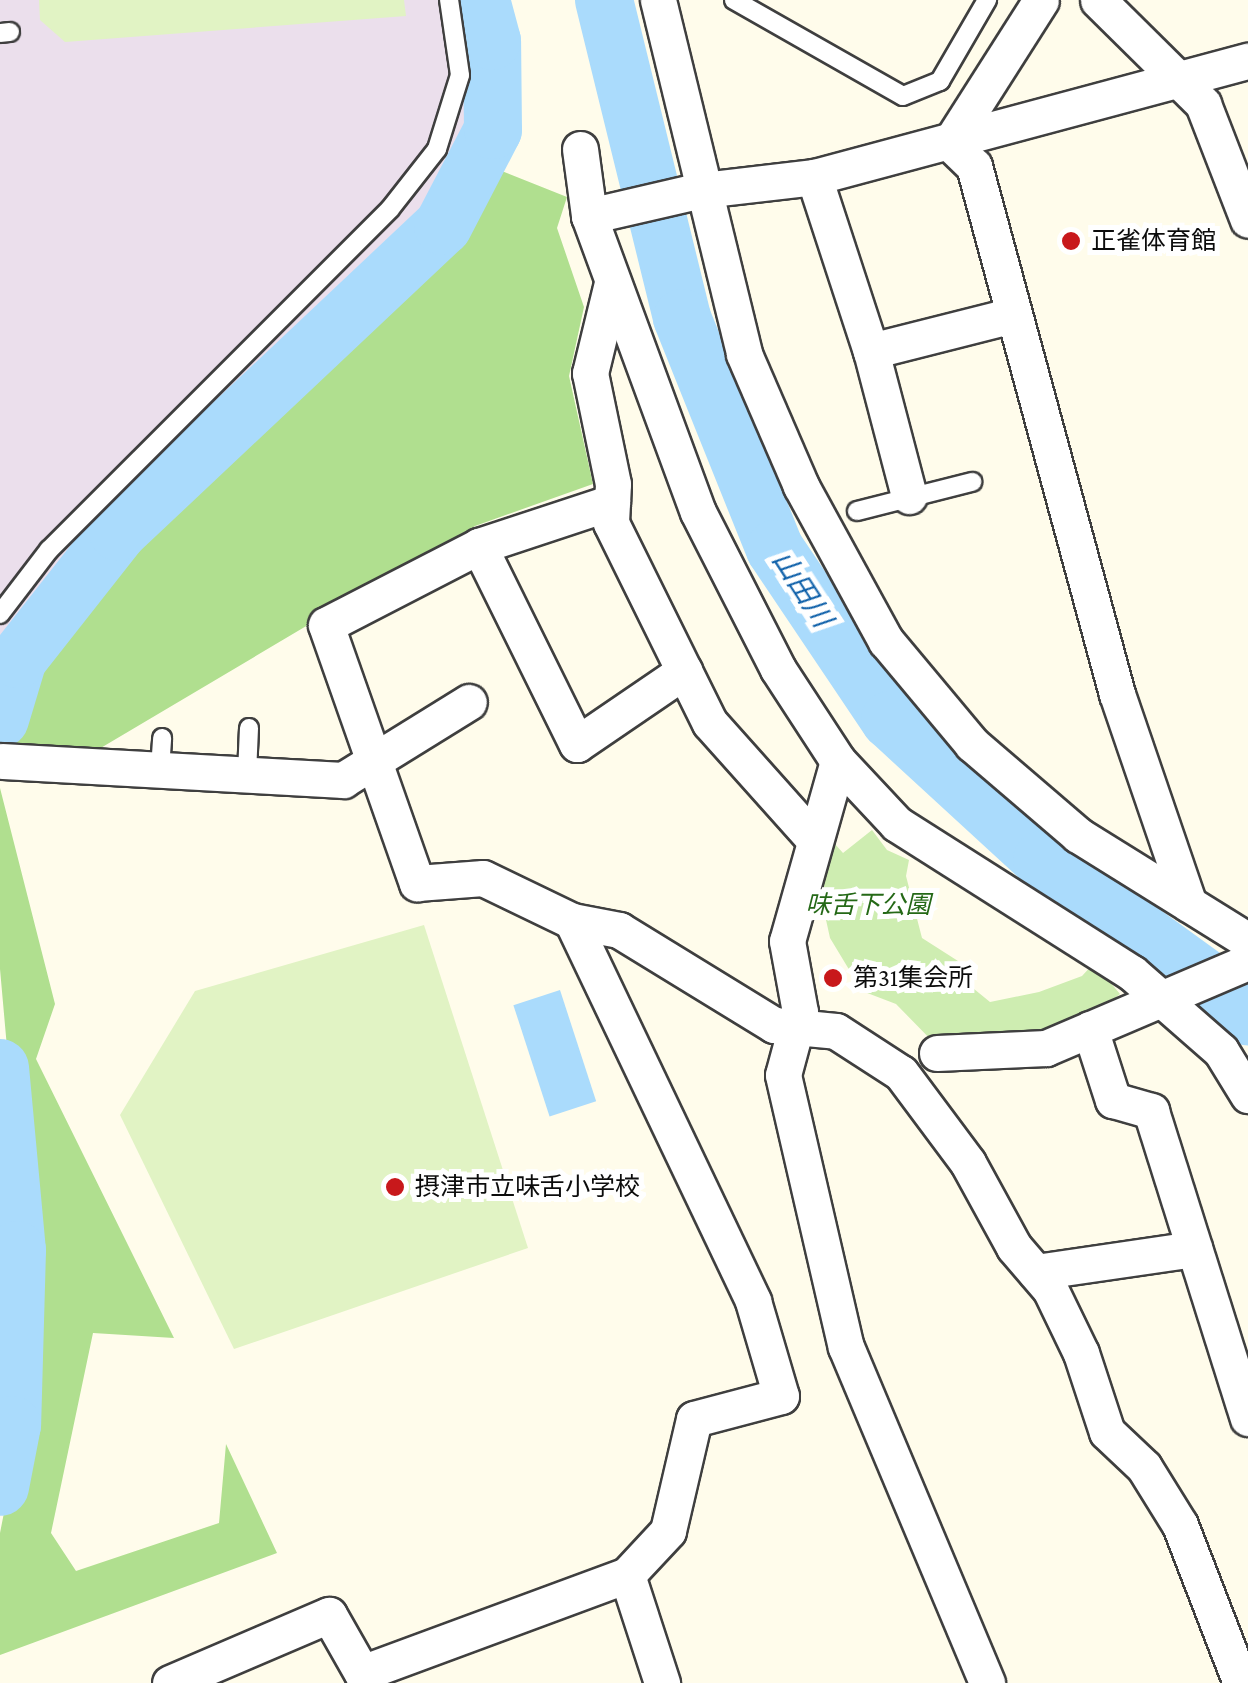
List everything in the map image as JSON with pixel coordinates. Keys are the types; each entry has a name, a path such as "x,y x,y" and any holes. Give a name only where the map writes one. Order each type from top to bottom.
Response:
{"street":[{"path":"658,0 744,354 801,486 886,641 972,744 1078,835 1248,941"},
{"path":"950,142 1041,0"},
{"path":"1098,0 1204,104 1248,220"},
{"path":"588,216 702,190 814,176 1248,61"},
{"path":"950,142 974,166 1117,694 1189,904"},
{"path":"580,149 588,216 698,512 778,669 838,761 897,824 1132,973 1154,997 1220,1051 1248,1095"},
{"path":"814,176 871,351 909,496"},
{"path":"612,283 590,373 612,502 611,523 710,722 812,837"},
{"path":"871,351 1013,314"},
{"path":"612,502 479,546 326,625 416,883 482,878 572,921 619,930 774,1025 797,1031 836,1032 902,1073 968,1163 1014,1247 1036,1272 1081,1353 1106,1432 1144,1467 1180,1525 1241,1683"},
{"path":"479,546 577,744 684,670"},
{"path":"2,760 161,754 248,774 343,780 469,702"},
{"path":"838,761 812,837 787,941 797,1031 783,1074 846,1347 988,1683"},
{"path":"170,1683 329,1615 362,1677 626,1575 668,1530 694,1418 782,1396 753,1301 572,921"},
{"path":"937,1053 1046,1048 1154,997 1248,962"},
{"path":"1090,1030 1113,1100 1151,1111 1248,1418"},
{"path":"1036,1272 1194,1249"},
{"path":"626,1575 662,1683"}],"lane":[{"path":"0,614 48,550 390,209 436,148 460,75 448,0"},
{"path":"734,0 904,96 940,81 987,0"},
{"path":"857,511 972,482"},
{"path":"248,774 249,728"}],"shaded area":[{"path":"0,0 461,0 474,46 467,129 415,224 65,559 0,640"}],"green space":[{"path":"39,0 404,0 406,16 65,42 40,20"},
{"path":"484,164 567,197 557,228 584,307 569,376 593,484 475,526 99,749 8,745 36,660 125,537 449,235"},
{"path":"0,788 55,1004 36,1059 174,1338 93,1333 51,1533 76,1571 219,1523 226,1444 277,1553 0,1655 0,1533 22,1421 25,1250 0,969"},
{"name":"味舌下公園","path":"872,830 887,850 909,860 906,876 922,938 958,961 952,971 990,1002 1039,992 1082,976 1094,963 1120,994 1098,1011 1024,1039 940,1049 896,1004 862,991 830,938 817,879 825,833 843,853"},
{"path":"424,925 528,1248 234,1349 120,1115 195,991"}],"water":[{"path":"560,990 596,1101 550,1116 513,1005"}],"waterway":[{"path":"0,719 18,659 118,532 443,226 493,130 492,41 481,0"},
{"name":"山田川","path":"604,0 682,318 775,549 890,720 1042,860 1237,1001 1248,1017"},
{"path":"0,1068 17,1250 12,1425 0,1487"}],"place":[{"name":"正雀体育館","path":"1071,241"},
{"name":"第31集会所","path":"833,978"},
{"name":"摂津市立味舌小学校","path":"395,1187"}]}
